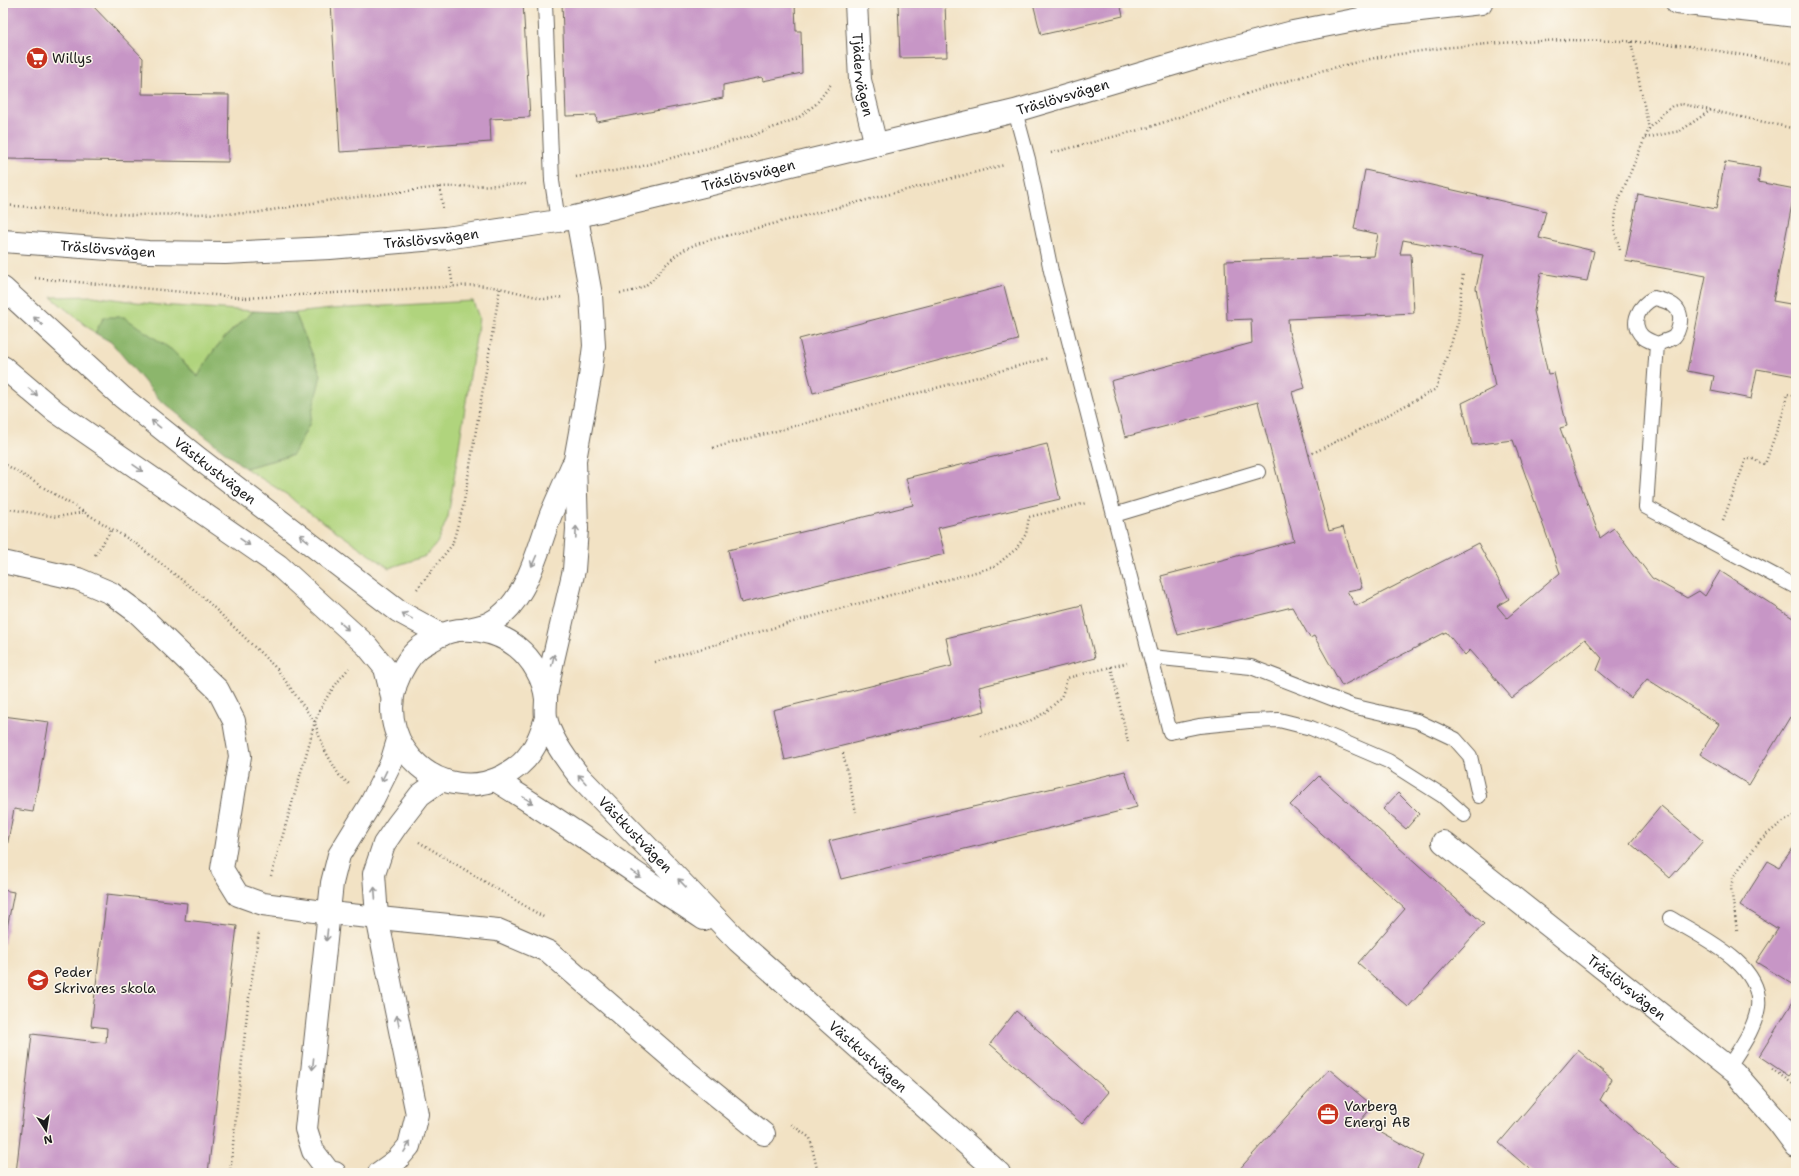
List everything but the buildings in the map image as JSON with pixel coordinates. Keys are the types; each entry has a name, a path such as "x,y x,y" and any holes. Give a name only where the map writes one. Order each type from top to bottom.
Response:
{"street":[{"name":"Tjädervägen","path":"856,3 860,80 876,145"},
{"name":"Träslövsvägen","path":"3,241 39,245 148,252 225,253 330,248 446,238 568,220 1015,111 1201,56 1293,32 1385,14 1481,3"},
{"path":"1677,3 1796,16"},
{"path":"3,367 55,411 278,565 367,646 385,668 392,696 392,718 398,740 409,757 424,771 441,780 468,785 481,784 495,780 513,771 529,756 540,738 553,660 574,570 577,529 575,460 590,378 594,346 591,295 568,220"},
{"name":"Västkustvägen","path":"3,288 122,397 197,457 398,611 451,633 481,631 500,637 517,647 531,661 541,679 546,708 562,754 580,777 738,942 999,1173"},
{"path":"392,696 401,670 418,649 451,633 486,624 501,615 513,603 537,556 551,515 575,460"},
{"path":"3,562 78,579 111,593 138,613 218,690 234,721 240,756 222,869 238,895 263,904 330,913 498,930 549,952 689,1073 764,1134"},
{"path":"335,1173 329,1172 313,1151 306,1129 332,883 339,855 371,803 391,763 398,740"},
{"path":"379,1173 397,1160 409,1146 417,1114 377,917 374,874 384,844 420,795 441,780"},
{"name":"Västkustvägen","path":"495,780 541,808 606,854 738,942"},
{"name":"Träslövsvägen","path":"1443,842 1735,1073 1778,1122 1796,1146"}],"lane":[{"path":"545,3 552,181 568,220"},
{"path":"1015,111 1028,159 1051,271 1170,732 1199,726 1279,720 1311,728 1388,761 1443,796 1464,815"},
{"path":"1657,344 1646,507 1796,587"},
{"path":"1114,515 1258,472"},
{"path":"1151,657 1251,667 1352,706 1417,721 1455,739 1470,756 1479,796"},
{"path":"1670,918 1738,961 1755,982 1758,1007 1751,1029 1728,1068"}],"path":[{"path":"72,281 246,298 477,285 500,288 545,299 635,291 650,282 673,257 688,247 706,241 1147,128 1255,91 1320,71 1379,57 1499,43 1565,40 1689,46 1796,64"},
{"path":"1631,42 1649,129"},
{"path":"3,205 135,215 254,213 325,201 440,187 524,185 639,168 754,135 798,118 816,104 831,84 832,76"},
{"path":"1620,250 1614,228 1617,204 1649,129 1672,106 1682,104 1711,109 1796,129"},
{"path":"1645,138 1680,131 1711,109"},
{"path":"1309,454 1373,423 1436,389 1458,322 1463,273"},
{"path":"398,611 452,544 465,499 500,288"},
{"path":"713,448 1072,352"},
{"path":"1714,543 1746,459 1754,459 1759,463 1765,464 1783,413 1787,394 1796,396"},
{"path":"656,662 835,610 994,567 1020,544 1026,534 1029,517 1109,497"},
{"path":"3,508 57,518 85,512"},
{"path":"230,1173 248,1004 263,904 310,741 314,721 329,692 367,646"},
{"path":"981,736 1017,727 1045,712 1061,697 1067,678 1151,657"},
{"path":"1111,667 1128,742"},
{"path":"843,753 856,812"},
{"path":"1742,967 1731,888 1733,877 1761,839 1781,823 1796,815"}],"green space":[{"path":"93,296 158,305 254,311 237,325 215,349 199,377 172,350 104,317 95,333 51,297"},
{"path":"473,301 479,318 448,517 437,543 426,556 389,568 299,505 289,496 245,468 293,455 321,375 295,313 331,309"},
{"path":"254,311 295,313 321,375 309,425 293,455 245,468 159,399 111,342 95,333 104,317 124,317 172,350 198,377 216,348 229,333"}],"place":[{"name":"Willys","path":"37,58"},
{"name":"Peder Skrivares skola","path":"38,980"},
{"name":"Varberg Energi AB","path":"1328,1114"}]}
